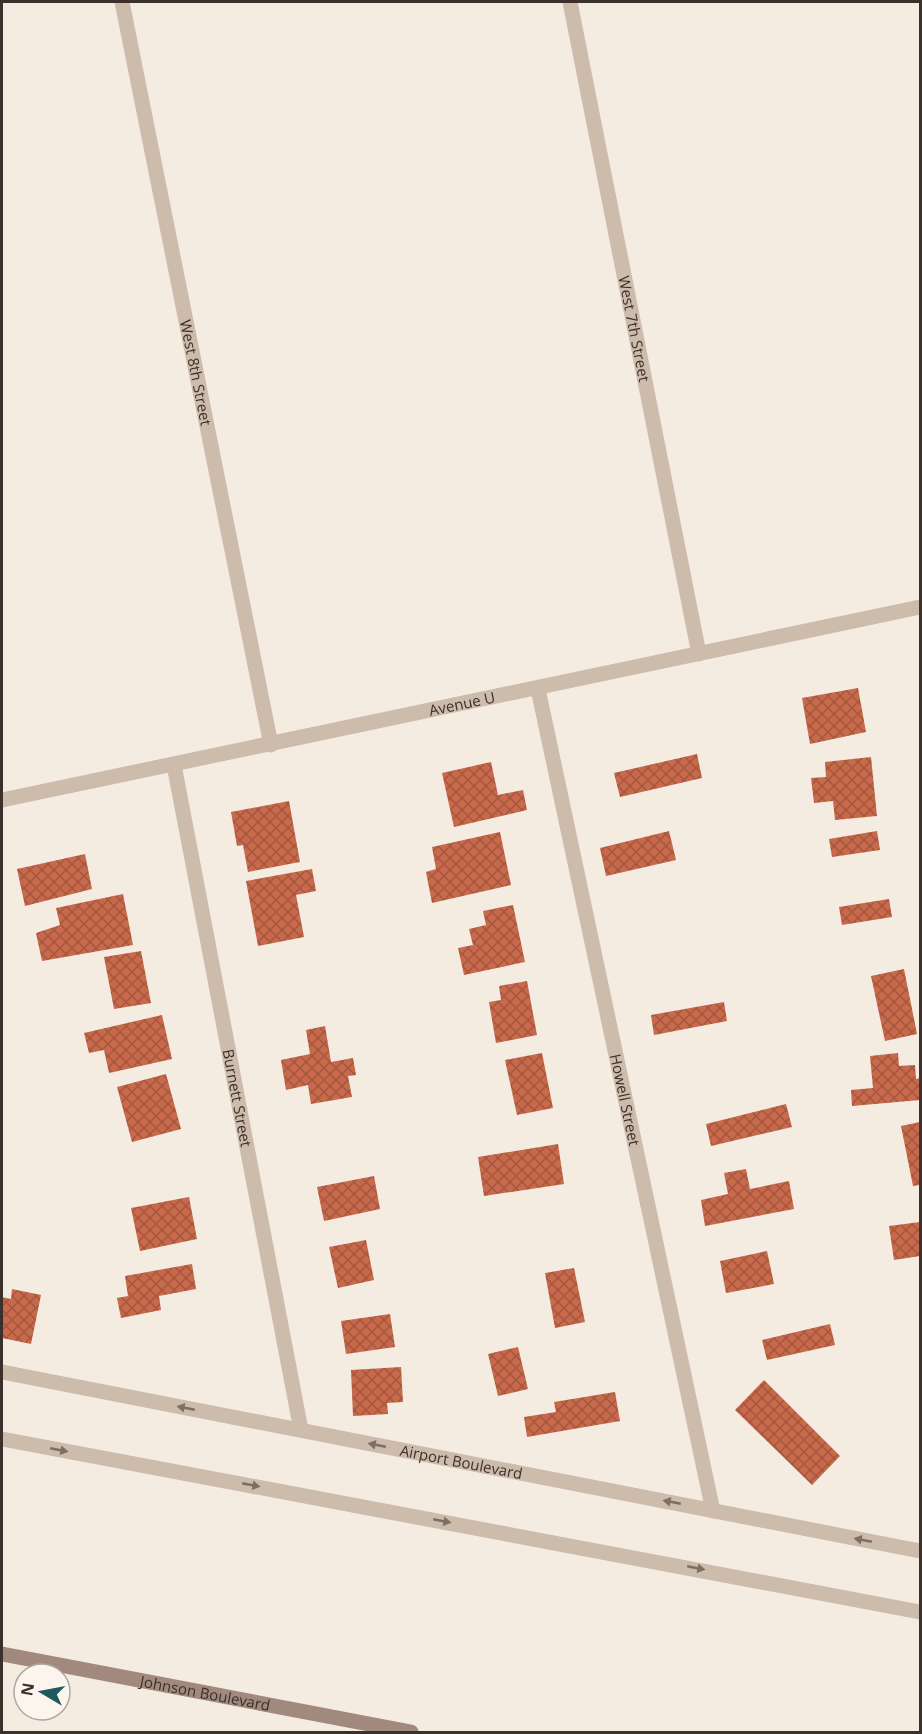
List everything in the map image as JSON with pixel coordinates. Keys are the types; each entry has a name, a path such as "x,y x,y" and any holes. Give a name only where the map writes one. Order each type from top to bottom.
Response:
{"street":[{"name":"West 8th Street","path":"122,2 271,745"},
{"name":"West 7th Street","path":"570,2 699,654"},
{"name":"Avenue U","path":"2,800 921,607"},
{"name":"Howell Street","path":"538,689 713,1510"},
{"name":"Burnett Street","path":"174,765 301,1430"},
{"name":"Airport Boulevard","path":"2,1372 921,1551"},
{"path":"2,1439 921,1612"},
{"name":"Johnson Boulevard","path":"2,1654 411,1732"}],"building":[{"path":"858,688 866,732 810,744 802,698"},
{"path":"697,754 702,778 620,797 614,773"},
{"path":"871,757 877,816 835,820 833,801 814,803 811,778 826,777 825,762"},
{"path":"491,762 498,795 523,790 527,810 454,827 442,773"},
{"path":"289,801 300,862 248,872 243,845 237,846 231,812"},
{"path":"669,831 676,860 606,876 600,848"},
{"path":"877,831 880,850 832,857 829,839"},
{"path":"500,832 511,885 432,903 426,872 436,869 432,847"},
{"path":"85,854 92,889 25,906 17,869"},
{"path":"312,869 316,891 296,895 304,937 258,946 246,881"},
{"path":"123,894 133,945 42,961 36,933 60,925 56,908"},
{"path":"889,899 892,917 842,925 839,907"},
{"path":"513,905 525,962 464,975 458,948 473,945 469,929 486,925 483,911"},
{"path":"141,951 151,1003 114,1009 104,957"},
{"path":"904,969 917,1034 885,1041 871,976"},
{"path":"527,981 537,1035 496,1043 489,1002 501,1000 499,986"},
{"path":"724,1002 727,1021 654,1035 651,1015"},
{"path":"162,1015 172,1059 109,1073 104,1050 89,1053 84,1033"},
{"path":"325,1026 331,1062 353,1058 356,1075 348,1076 352,1097 311,1104 308,1085 286,1090 281,1060 310,1054 306,1030"},
{"path":"542,1053 553,1108 517,1115 505,1060"},
{"path":"898,1053 899,1066 915,1065 916,1079 920,1078 920,1100 852,1106 851,1090 873,1088 870,1056"},
{"path":"166,1074 181,1129 132,1142 117,1087"},
{"path":"786,1104 792,1127 711,1146 706,1124"},
{"path":"920,1122 920,1185 913,1186 901,1126"},
{"path":"558,1144 564,1184 484,1196 478,1157"},
{"path":"746,1169 750,1189 789,1181 794,1209 705,1226 701,1200 728,1194 724,1173"},
{"path":"374,1176 380,1209 324,1221 317,1187"},
{"path":"189,1197 197,1239 140,1251 131,1208"},
{"path":"920,1222 920,1256 894,1260 889,1226"},
{"path":"366,1240 374,1280 338,1288 329,1247"},
{"path":"767,1251 774,1284 726,1293 720,1261"},
{"path":"192,1264 196,1289 159,1296 161,1310 121,1318 117,1298 128,1296 125,1276"},
{"path":"574,1268 585,1322 555,1328 545,1273"},
{"path":"12,1289 41,1295 31,1344 2,1338 2,1297 11,1299"},
{"path":"390,1314 395,1347 346,1354 341,1321"},
{"path":"830,1324 835,1345 767,1360 762,1340"},
{"path":"518,1347 528,1389 498,1396 488,1354"},
{"path":"401,1367 403,1402 387,1403 388,1414 353,1416 351,1370"},
{"path":"764,1380 840,1456 812,1485 735,1410"},
{"path":"615,1392 620,1421 527,1437 524,1417 556,1412 554,1402"}]}
